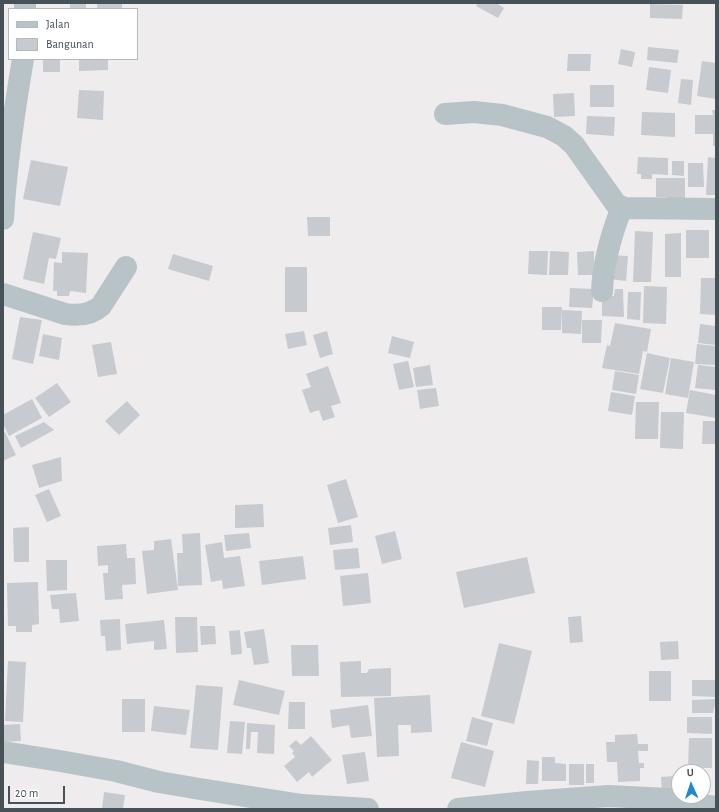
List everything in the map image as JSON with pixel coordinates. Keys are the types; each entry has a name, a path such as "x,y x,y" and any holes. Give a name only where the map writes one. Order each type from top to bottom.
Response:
{"street":[{"path":"3,219 10,144 23,60"},
{"path":"444,114 474,112 502,115 546,127 564,136 574,145 616,204 622,207 716,209"},
{"path":"602,291 606,255 613,229 622,207"},
{"path":"3,294 74,316 89,313 101,306 126,267"},
{"path":"3,752 60,760 116,771 159,782 302,805 368,809"},
{"path":"458,809 608,796 669,799 716,807"}],"building":[{"path":"70,3 86,3 86,8 70,8"},
{"path":"97,3 122,3 122,8 97,8"},
{"path":"478,3 496,3 504,8 498,18 476,6"},
{"path":"650,4 683,5 682,19 650,18"},
{"path":"648,47 679,50 677,63 647,60"},
{"path":"621,49 635,52 632,67 618,64"},
{"path":"568,54 591,54 590,71 567,71"},
{"path":"43,60 60,60 60,72 43,72"},
{"path":"79,60 108,60 108,70 79,71"},
{"path":"702,61 716,63 716,99 697,96"},
{"path":"649,67 671,70 668,93 646,90"},
{"path":"681,79 693,80 691,105 678,103"},
{"path":"590,85 614,85 614,107 590,107"},
{"path":"79,90 104,91 103,120 77,118"},
{"path":"574,93 575,116 554,117 553,94"},
{"path":"712,110 716,110 716,146 713,146 713,134 695,134 695,115 713,115"},
{"path":"642,112 675,113 675,137 641,135"},
{"path":"587,116 615,117 614,136 586,134"},
{"path":"638,157 668,158 668,175 652,174 652,179 641,179 641,174 637,174"},
{"path":"708,157 716,158 716,195 706,195"},
{"path":"31,160 68,167 60,206 23,199"},
{"path":"672,161 684,161 684,176 672,175"},
{"path":"688,163 703,163 704,187 688,187"},
{"path":"656,178 685,178 685,202 666,203 666,197 656,197"},
{"path":"307,217 330,217 330,236 308,236"},
{"path":"686,230 709,230 709,258 686,258"},
{"path":"635,231 653,232 651,282 633,282"},
{"path":"33,232 61,238 56,259 49,258 44,284 23,279"},
{"path":"681,233 681,277 665,277 665,234"},
{"path":"529,251 548,251 547,275 528,274"},
{"path":"550,251 569,252 568,275 549,275"},
{"path":"594,251 594,275 578,275 577,252"},
{"path":"62,252 88,253 86,293 70,291 69,296 57,296 57,291 53,291 54,262 62,263"},
{"path":"173,254 213,266 209,281 168,269"},
{"path":"611,255 628,256 626,281 609,279"},
{"path":"285,267 307,267 307,312 285,312"},
{"path":"701,278 716,278 716,315 700,314"},
{"path":"644,286 667,287 666,324 643,323"},
{"path":"570,288 594,289 592,308 569,307"},
{"path":"615,289 623,289 624,317 602,316 602,296 614,296"},
{"path":"628,292 641,292 640,320 627,319"},
{"path":"542,307 562,307 561,330 542,330"},
{"path":"562,310 582,311 581,334 562,333"},
{"path":"20,317 42,320 33,364 12,359"},
{"path":"582,320 602,320 601,343 582,343"},
{"path":"615,323 651,329 647,352 643,351 639,374 602,368 607,345 610,346"},
{"path":"700,324 716,326 716,345 698,343"},
{"path":"304,331 307,345 288,349 285,334"},
{"path":"327,331 333,354 320,358 313,335"},
{"path":"43,334 62,338 59,360 39,356"},
{"path":"392,336 414,342 410,358 388,353"},
{"path":"111,342 117,374 98,377 92,345"},
{"path":"697,344 716,346 716,365 695,364"},
{"path":"647,353 670,358 663,393 640,389"},
{"path":"671,358 694,362 688,398 665,394"},
{"path":"408,361 414,387 399,390 393,364"},
{"path":"430,365 433,385 416,387 413,368"},
{"path":"698,365 716,367 716,390 695,388"},
{"path":"328,366 341,403 331,406 335,417 323,421 319,410 310,413 302,390 311,387 306,374"},
{"path":"615,371 639,375 636,394 612,390"},
{"path":"57,383 71,402 49,417 35,398"},
{"path":"436,388 439,406 420,409 417,390"},
{"path":"690,390 716,395 716,418 686,413"},
{"path":"611,392 635,396 632,415 608,411"},
{"path":"32,399 42,418 9,436 3,424 3,415"},
{"path":"127,401 140,415 119,435 105,421"},
{"path":"636,402 659,402 658,439 635,439"},
{"path":"661,412 684,412 683,449 660,448"},
{"path":"703,421 716,421 716,444 702,444"},
{"path":"44,422 54,430 21,448 15,436"},
{"path":"5,432 16,455 3,461 3,433"},
{"path":"61,457 62,481 39,488 32,465"},
{"path":"346,479 358,517 338,523 327,485"},
{"path":"49,489 61,516 47,522 35,495"},
{"path":"263,504 264,527 235,528 235,505"},
{"path":"351,525 353,542 330,545 328,528"},
{"path":"29,527 29,562 14,562 13,528"},
{"path":"395,531 402,559 382,564 375,536"},
{"path":"200,533 202,585 178,586 177,553 183,553 182,534"},
{"path":"249,533 251,548 226,551 224,535"},
{"path":"171,539 178,590 147,594 142,551 154,550 154,541"},
{"path":"222,542 224,558 240,556 245,586 223,589 222,580 211,582 205,545"},
{"path":"126,544 127,558 135,558 136,584 122,585 123,599 105,600 103,573 108,573 108,565 98,566 97,546"},
{"path":"358,548 360,568 335,570 333,550"},
{"path":"303,556 306,579 262,585 259,561"},
{"path":"527,557 535,593 464,608 456,572"},
{"path":"46,560 67,560 67,590 47,591"},
{"path":"368,573 371,603 343,606 340,576"},
{"path":"38,582 39,624 32,625 32,632 16,632 16,626 8,626 7,583"},
{"path":"76,593 79,621 60,623 59,609 52,609 50,595"},
{"path":"581,616 583,642 570,643 568,617"},
{"path":"175,617 197,617 198,652 176,653"},
{"path":"120,619 121,650 106,651 105,636 101,636 100,620"},
{"path":"164,620 167,649 154,650 154,641 127,644 125,624"},
{"path":"200,626 215,626 216,644 201,645"},
{"path":"264,629 269,663 254,665 251,648 247,648 244,632"},
{"path":"240,630 242,654 231,655 229,631"},
{"path":"678,641 679,659 661,660 660,642"},
{"path":"499,643 532,651 514,724 481,716"},
{"path":"291,645 318,645 319,676 292,676"},
{"path":"8,661 26,662 23,722 5,721"},
{"path":"361,661 361,673 367,673 369,669 391,668 391,696 341,697 340,662"},
{"path":"649,671 671,671 671,701 649,701"},
{"path":"239,680 285,691 279,715 233,705"},
{"path":"692,680 716,680 716,697 692,696"},
{"path":"196,685 223,687 218,750 190,748"},
{"path":"430,695 432,732 411,733 411,725 398,725 399,756 377,757 374,698"},
{"path":"122,699 145,699 145,732 122,732"},
{"path":"716,699 713,713 692,713 692,700"},
{"path":"289,702 305,702 305,729 288,729"},
{"path":"368,705 372,736 351,738 349,725 332,728 330,710"},
{"path":"154,706 190,710 186,735 151,731"},
{"path":"472,717 493,723 487,746 466,741"},
{"path":"687,717 712,717 712,734 687,733"},
{"path":"230,721 245,722 242,754 227,753"},
{"path":"247,723 275,725 274,754 257,753 258,732 251,732 250,749 246,749"},
{"path":"20,724 21,741 3,742 3,725"},
{"path":"637,734 638,744 648,744 648,751 638,751 639,763 644,763 644,768 640,768 640,781 618,782 617,762 607,762 606,742 615,742 615,735"},
{"path":"311,736 332,760 312,777 309,772 297,782 284,766 295,757 292,753 294,751 289,746 296,740 301,745"},
{"path":"689,738 712,738 712,768 711,764 688,764"},
{"path":"461,742 494,751 485,787 451,778"},
{"path":"365,752 369,781 347,784 342,755"},
{"path":"542,757 555,757 555,763 566,764 566,781 542,781"},
{"path":"527,760 539,761 538,784 526,784"},
{"path":"569,764 584,764 584,785 569,785"},
{"path":"586,764 594,764 594,783 586,783"},
{"path":"671,776 671,792 662,793 661,777"},
{"path":"104,792 125,795 123,809 102,809"}]}
